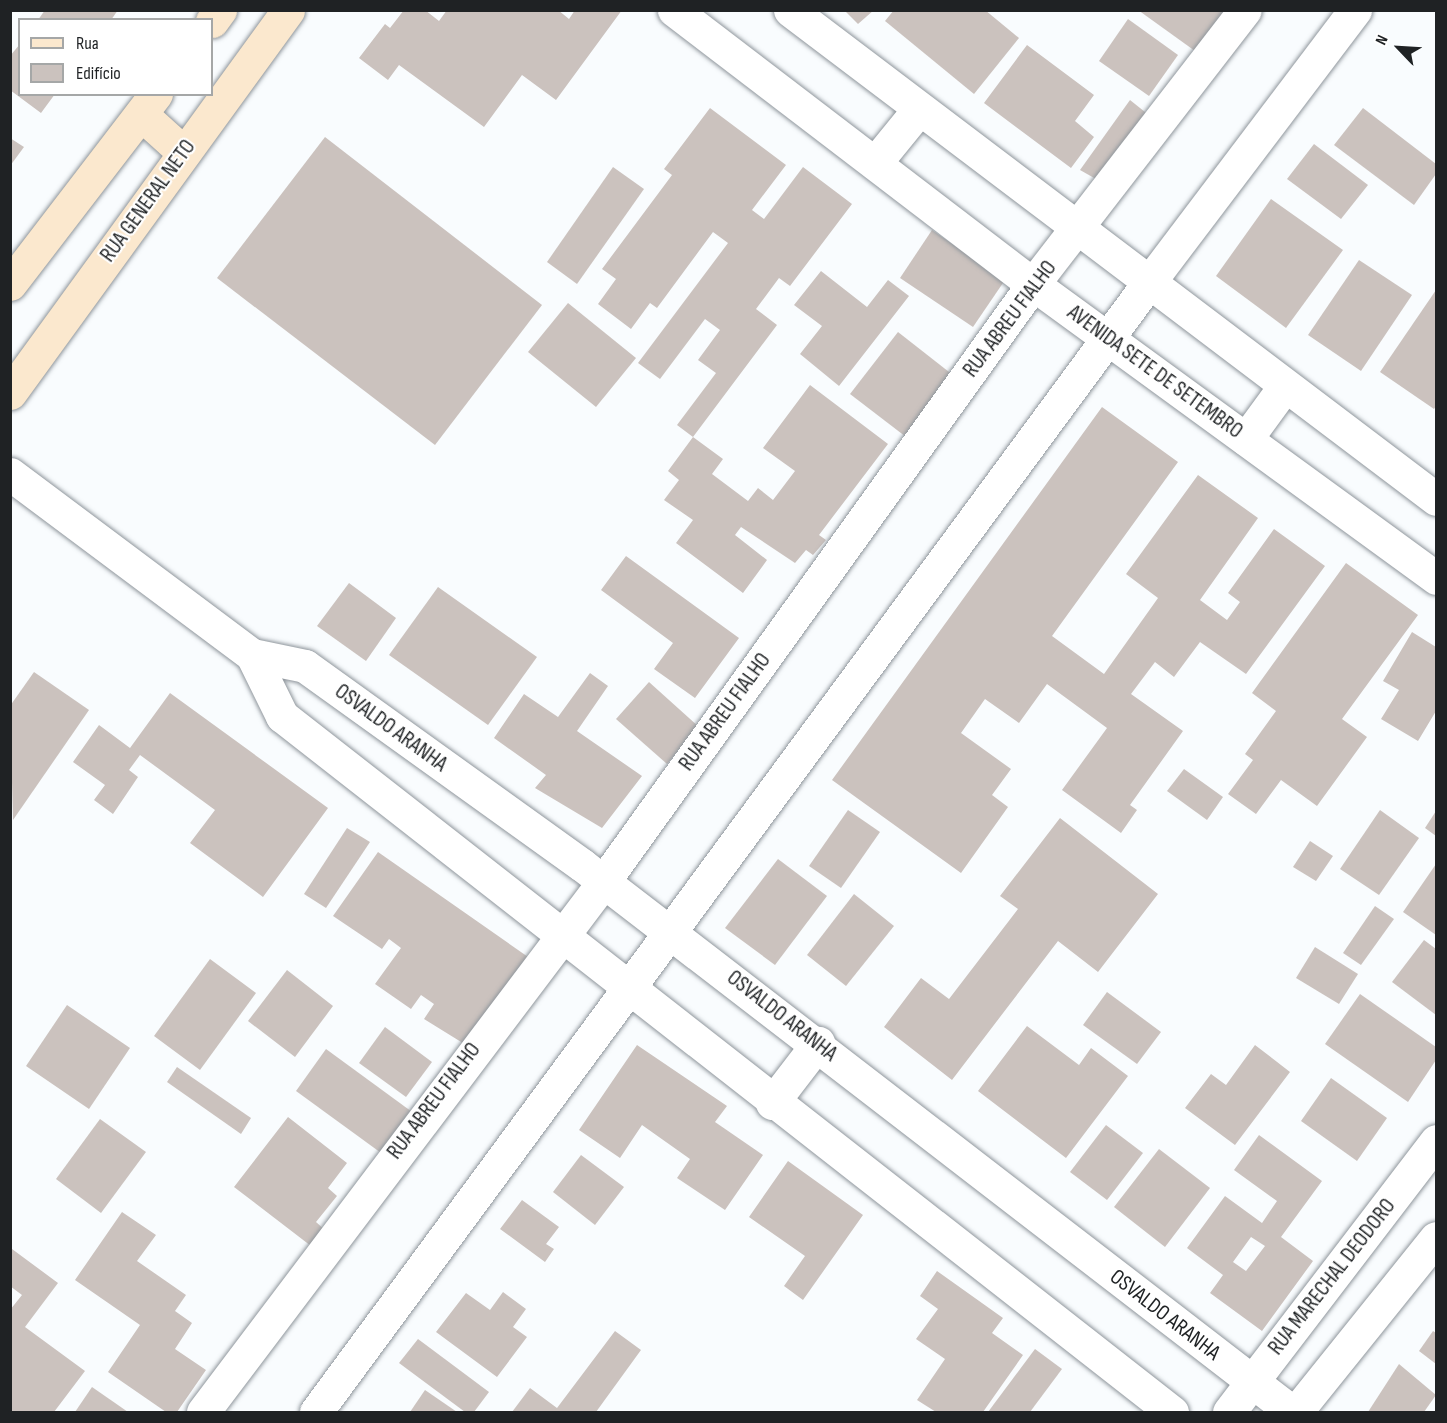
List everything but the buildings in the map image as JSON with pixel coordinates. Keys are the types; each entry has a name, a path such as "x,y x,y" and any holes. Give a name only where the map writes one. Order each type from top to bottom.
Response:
{"street":[{"name":"RUA GENERAL NETO","path":"10,393 288,10"},
{"name":"AVENIDA SETE DE SETEMBRO","path":"674,10 1033,284 1437,578"},
{"path":"790,10 1147,285 1437,500"},
{"name":"RUA ABREU FIALHO","path":"203,1413 609,886 1033,284 1078,231 1245,10"},
{"path":"316,1413 622,981 666,928 1355,10"},
{"path":"10,284 149,104 183,152"},
{"path":"875,164 919,109"},
{"path":"1246,439 1284,387"},
{"name":"OSVALDO ARANHA","path":"10,474 252,655 304,666 609,886 818,1043 1251,1382 1294,1413"},
{"name":"OSVALDO ARANHA","path":"252,655 282,716 568,937 772,1103 1172,1413"},
{"path":"772,1103 818,1043"},
{"name":"RUA MARECHAL DEODORO","path":"1229,1413 1437,1141"},
{"path":"1294,1413 1437,1238"}]}
